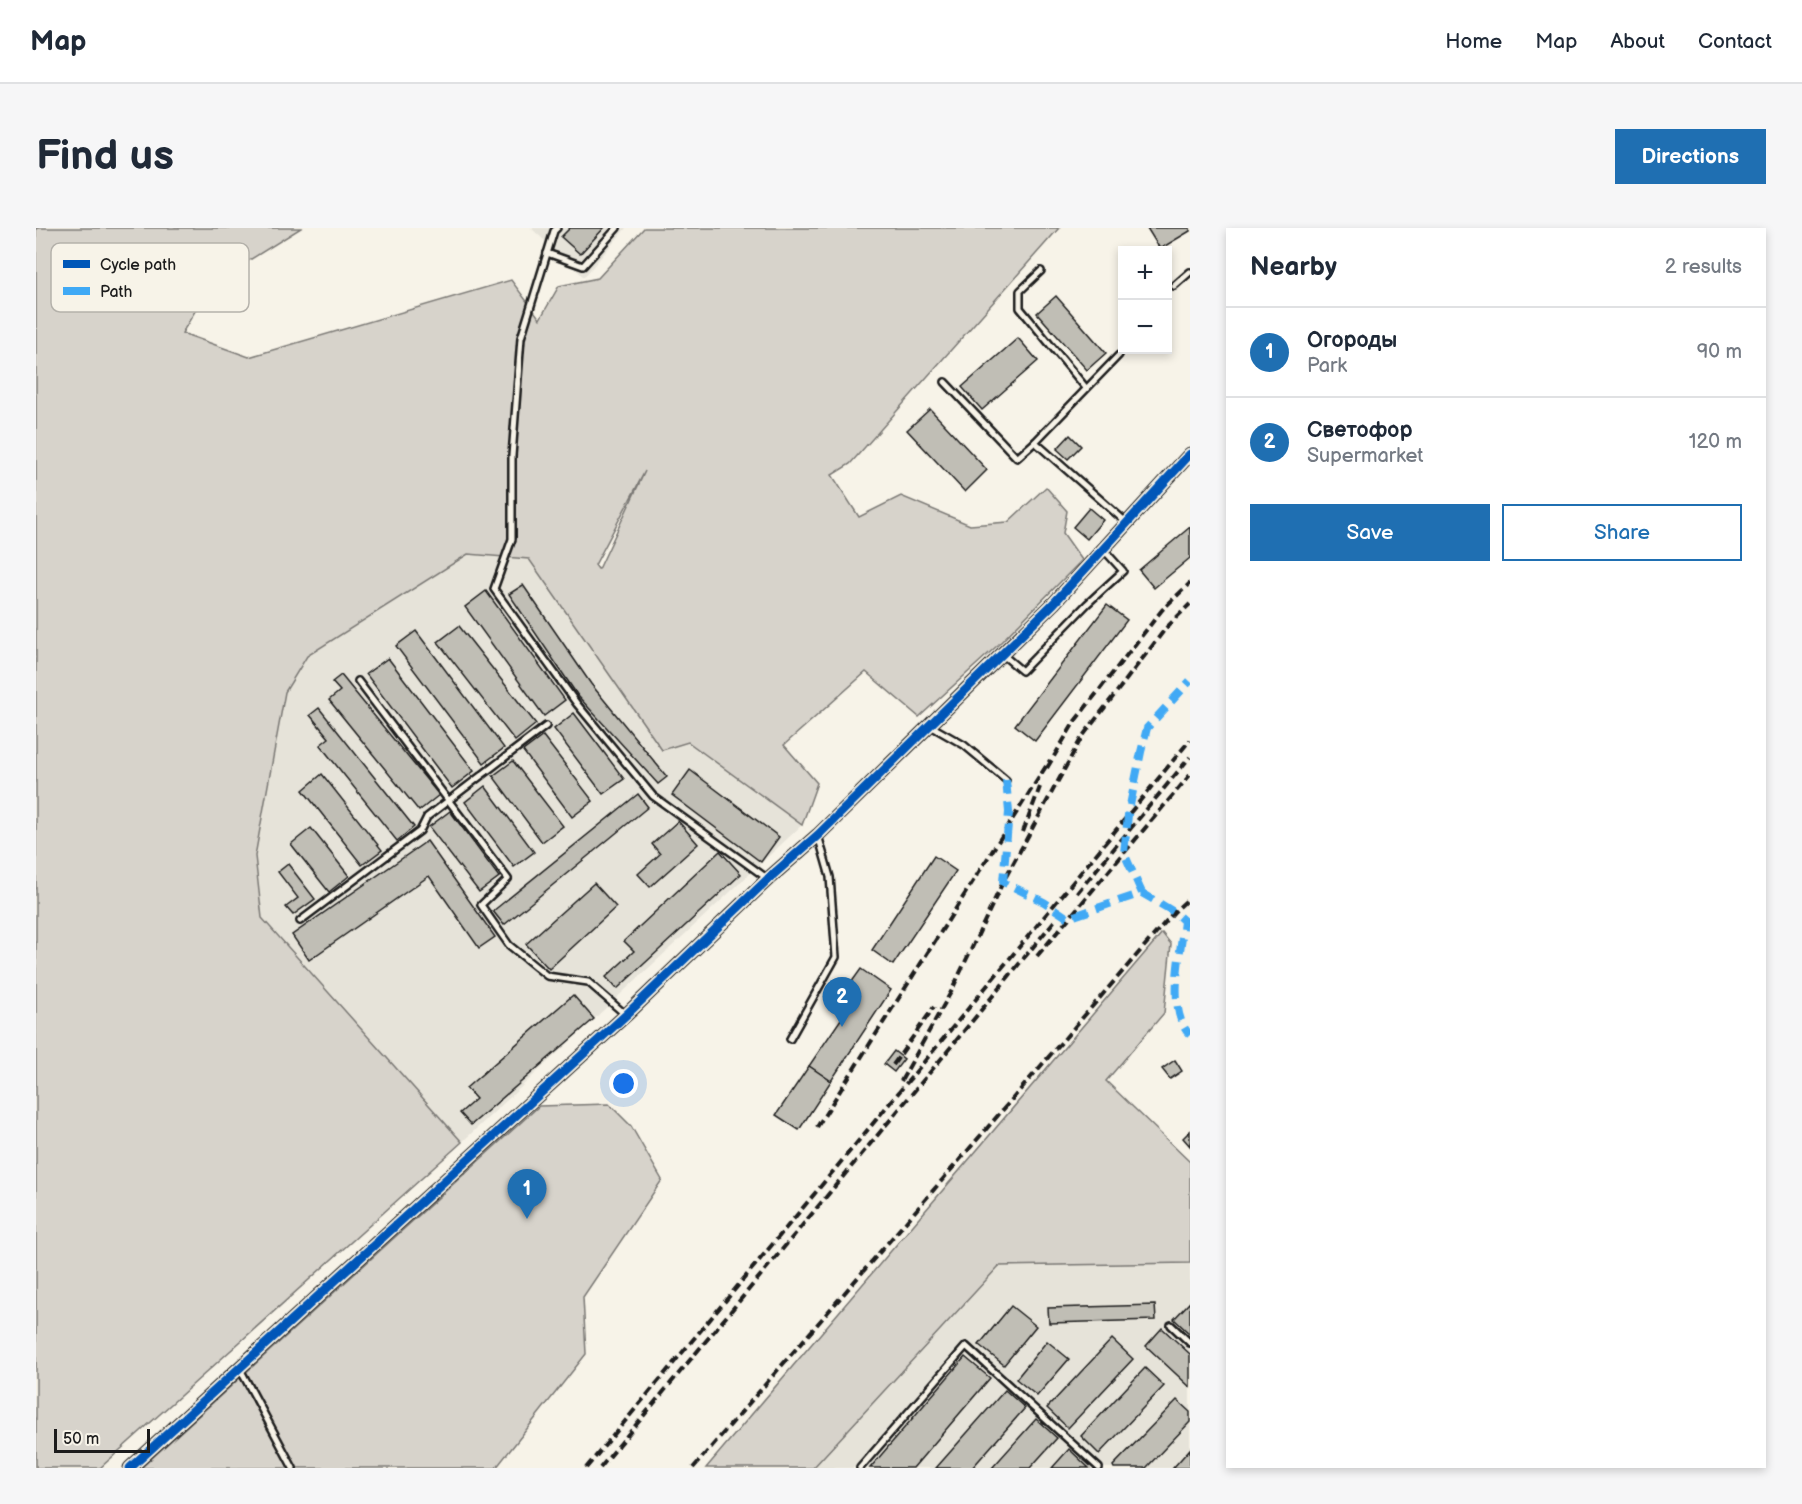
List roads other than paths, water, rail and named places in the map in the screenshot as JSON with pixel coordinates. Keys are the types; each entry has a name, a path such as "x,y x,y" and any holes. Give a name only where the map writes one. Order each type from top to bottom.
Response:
{"street":[{"path":"130,1468 626,1015 768,879 818,835 1054,603 1190,454"}],"lane":[{"path":"557,228 554,231 520,338 512,456 512,539 494,589 577,704 653,796 768,879"},
{"path":"547,253 583,266 617,228"},
{"path":"1041,271 1020,291 1020,308 1086,388"},
{"path":"1174,286 1190,272"},
{"path":"945,382 1017,458 1119,355"},
{"path":"1035,442 1126,523"},
{"path":"1003,655 1022,671 1087,604 1123,571 1104,550"},
{"path":"358,681 508,879 481,905 509,945 547,976 588,982 626,1015"},
{"path":"929,725 964,745 1006,780"},
{"path":"300,921 420,831 427,817 546,726"},
{"path":"790,1039 836,957 830,877 818,835"},
{"path":"1171,1325 1190,1343"},
{"path":"860,1468 966,1346 1099,1468"},
{"path":"239,1367 293,1468"}],"railway":[{"path":"1047,768 1075,721 1162,610 1190,583"},
{"path":"901,1081 951,992 1003,882 1082,737 1166,628 1190,604"},
{"path":"586,1468 1190,740"},
{"path":"1077,893 1190,757"},
{"path":"817,1127 1050,760"},
{"path":"1037,956 1190,775"},
{"path":"1023,832 1040,787"},
{"path":"693,1468 1174,912 1190,897"},
{"path":"600,1468 1056,919"},
{"path":"893,1065 934,1007"}],"place":[{"name":"Светофор","path":"842,1027"},
{"name":"Огороды","path":"527,1219"}]}
